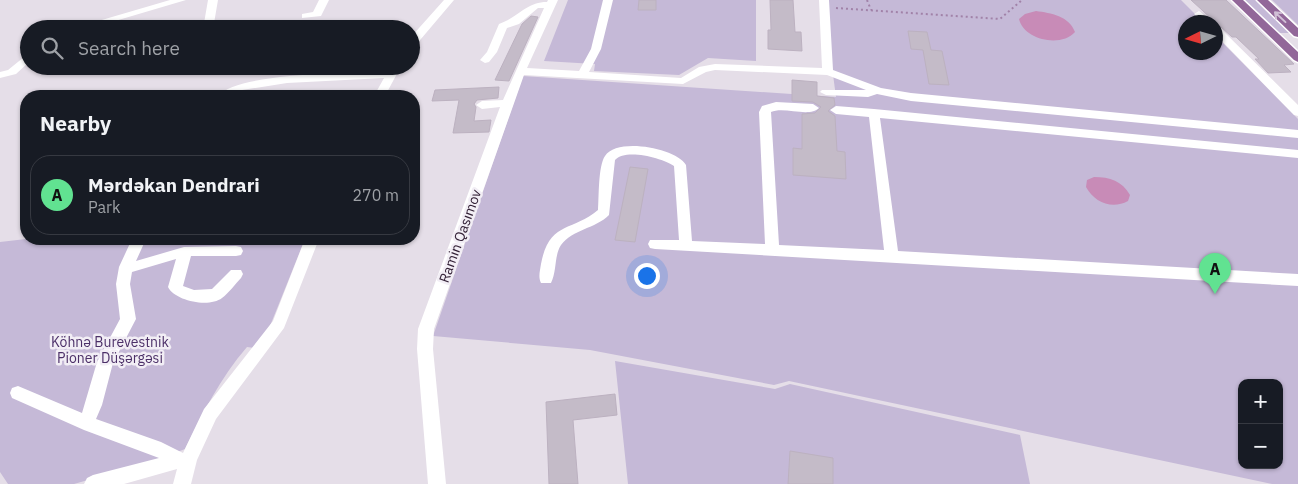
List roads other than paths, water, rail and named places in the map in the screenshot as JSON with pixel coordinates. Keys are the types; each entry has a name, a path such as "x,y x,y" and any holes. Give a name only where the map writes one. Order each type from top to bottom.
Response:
{"main road":[{"path":"1237,0 1298,58"},
{"path":"1262,0 1298,34"},
{"path":"1277,38 1298,38"}],"street":[{"path":"109,20 181,0"},
{"path":"210,20 214,0"},
{"path":"306,16 317,14 324,0"},
{"path":"420,32 449,0"},
{"path":"582,75 596,49 608,0"},
{"path":"485,60 495,49 498,34 503,26 515,22 536,5 552,2"},
{"name":"Ramin Qasımov","path":"437,484 425,349 426,329 520,71 552,2"},
{"path":"824,4 828,72"},
{"path":"1223,37 1298,112"},
{"path":"0,75 12,72 20,64"},
{"path":"520,71 683,81 703,69 715,67 828,72 875,90 911,97 1298,134"},
{"path":"234,90 239,87 287,80 340,75"},
{"path":"383,90 391,75"},
{"path":"826,92 868,94 875,90"},
{"path":"482,105 508,103"},
{"path":"772,250 765,112 766,109 776,106 813,108"},
{"path":"836,110 1298,154"},
{"path":"874,113 892,256"},
{"path":"546,279 549,252 558,237 571,228 599,218 604,212 609,159 613,152 618,150 643,152 677,161 680,165 686,246"},
{"path":"655,244 1298,280"},
{"path":"86,423 94,405 105,362 128,319 123,284 126,267 136,245"},
{"path":"182,484 182,460 218,402 276,330 310,245"},
{"path":"126,267 144,266 185,252 236,251"},
{"path":"185,252 175,287 177,291 186,294 216,295 236,274"},
{"path":"18,393 86,423 161,450 182,460"},
{"path":"93,484 182,460"}],"place":[{"name":"Mərdəkan Dendrari","path":"1215,294"}],"park label":[{"name":"Köhnə Burevestnik Pioner Düşərgəsi","path":"110,350"}]}
